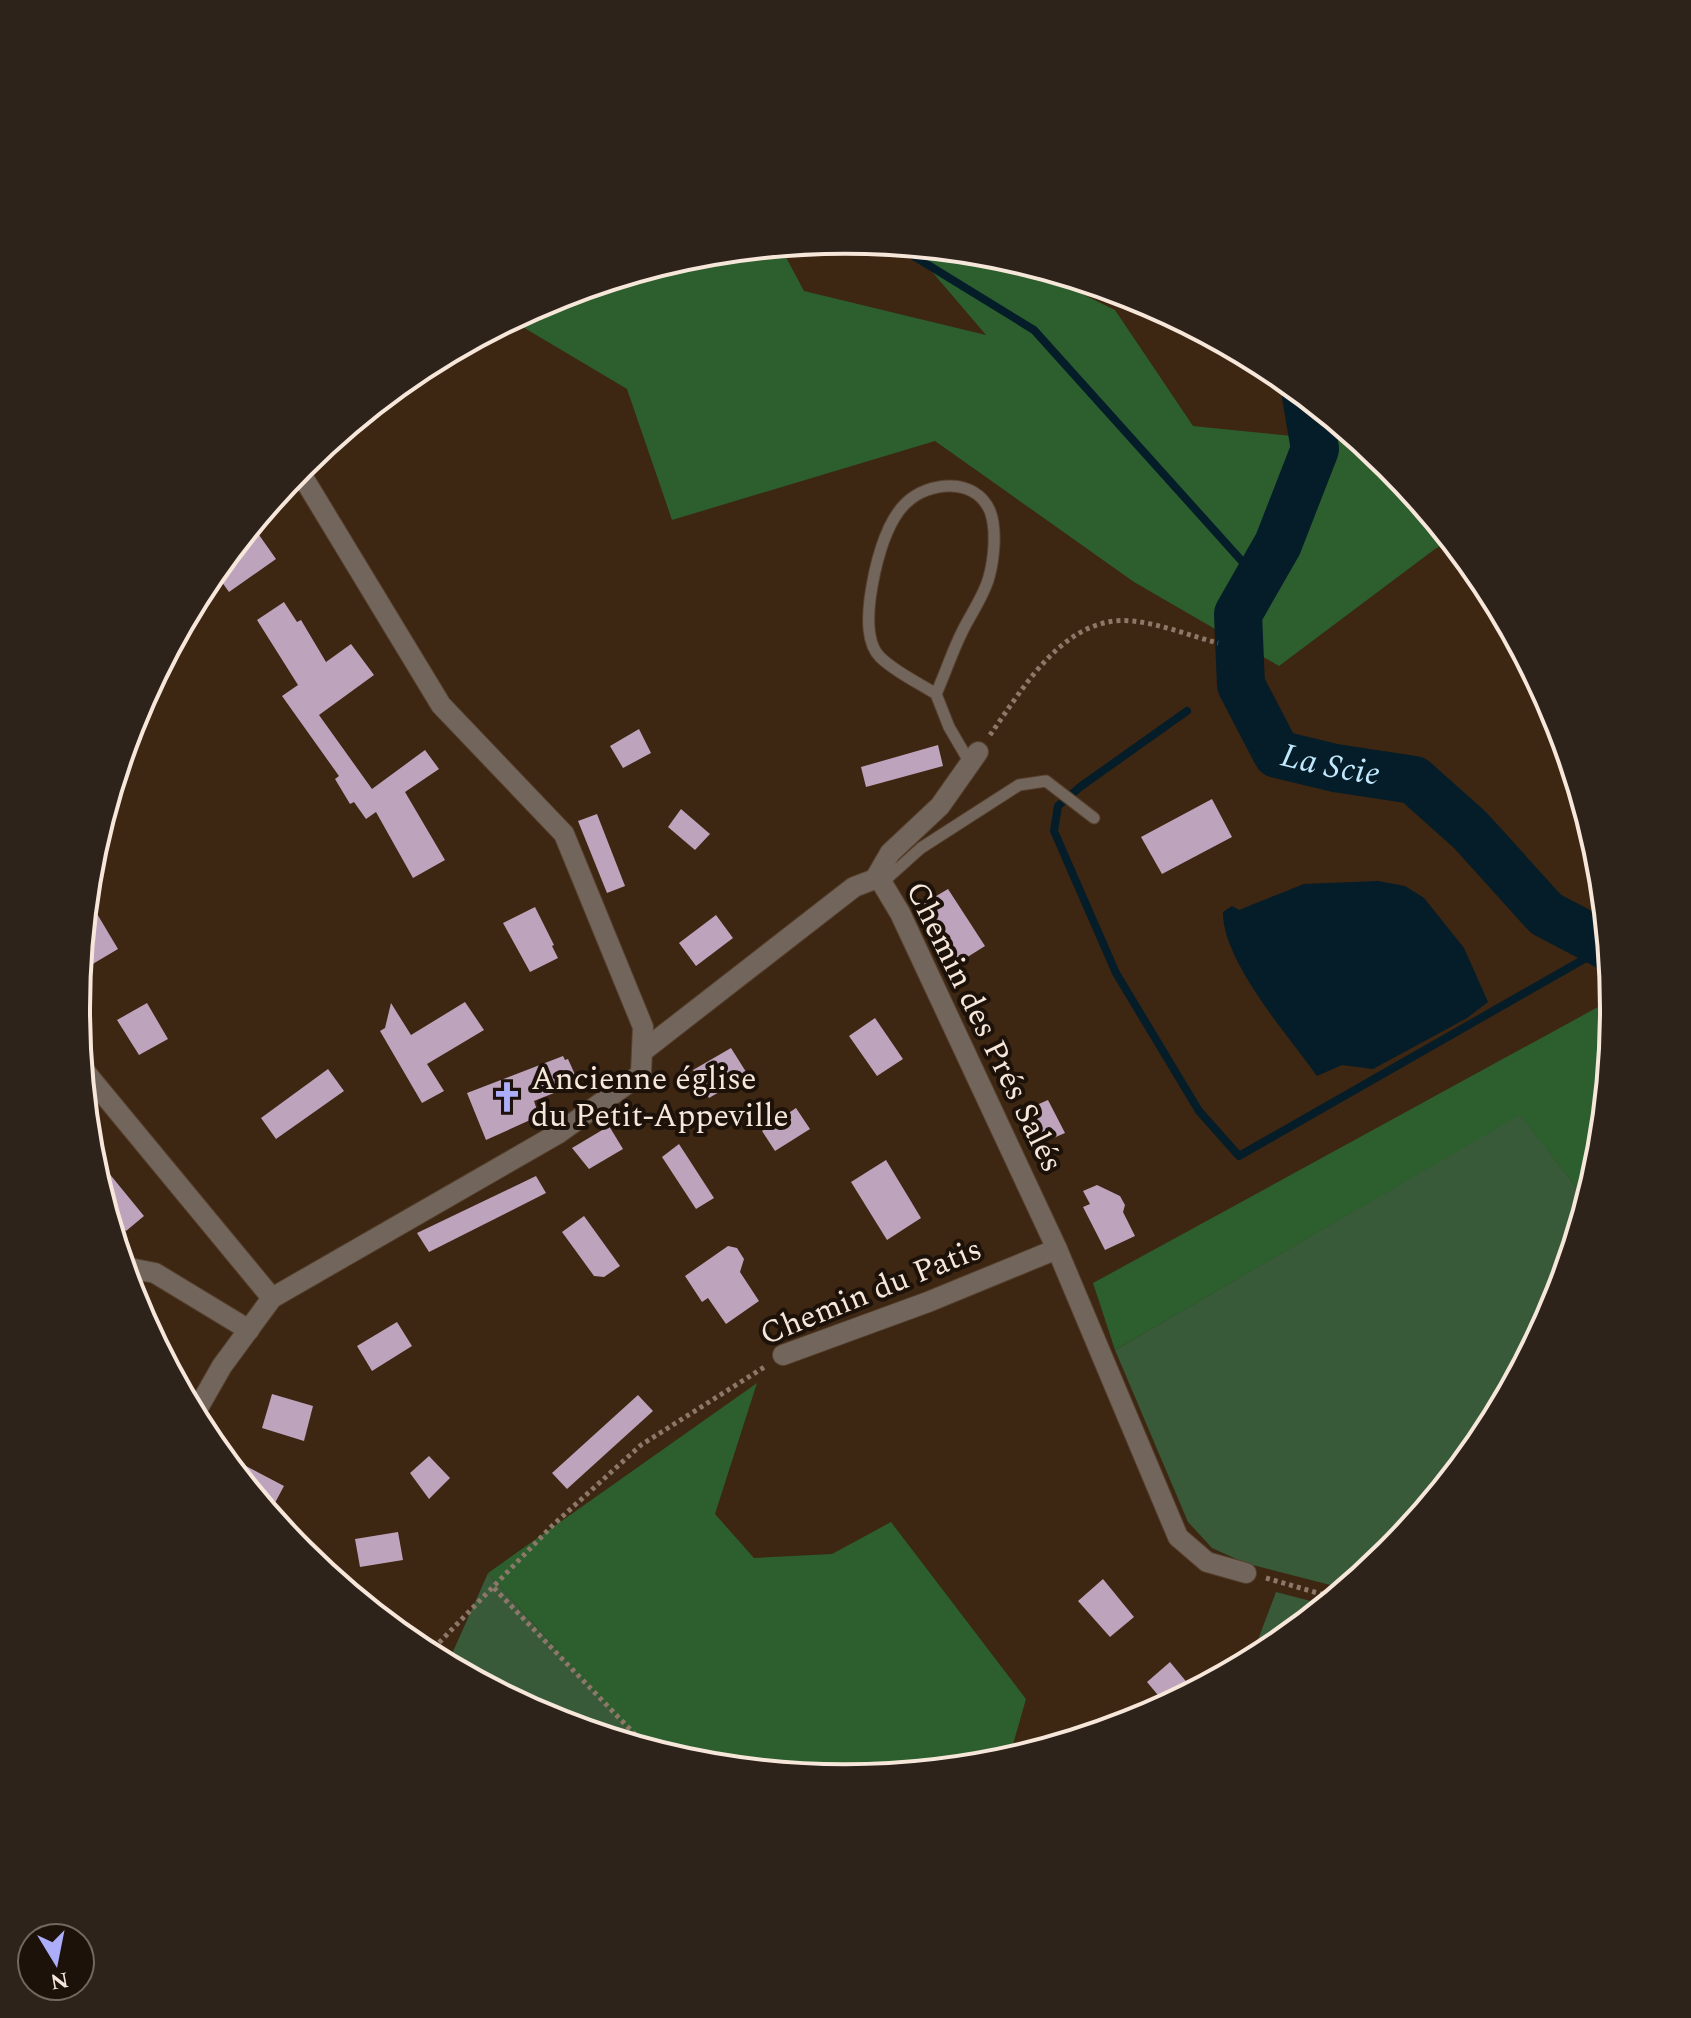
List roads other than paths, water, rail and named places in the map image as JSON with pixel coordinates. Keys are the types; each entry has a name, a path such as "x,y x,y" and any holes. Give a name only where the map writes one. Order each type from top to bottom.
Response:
{"street":[{"path":"201,1403 222,1366 272,1298 559,1133 641,1074 643,1027 564,834 441,705 305,481"},
{"path":"879,881 890,853 940,806 974,757"},
{"name":"Chemin des Prés Salés","path":"643,1051 854,887 879,881 900,913 1057,1249 1178,1537 1207,1562 1246,1573"},
{"path":"94,1082 272,1298"},
{"name":"Chemin du Patis","path":"783,1355 928,1302 1057,1249"},
{"path":"137,1269 155,1273 249,1330"}],"lane":[{"path":"936,694 960,635 988,579 993,553 990,511 977,494 956,486 938,486 922,491 904,504 884,540 873,580 868,619 873,645 879,656 936,694 949,727 974,757"},
{"path":"879,881 921,848 1019,785 1046,781 1094,818"}],"water":[{"path":"1378,881 1405,886 1424,898 1464,948 1488,1002 1467,1018 1373,1069 1342,1065 1317,1076 1245,975 1233,953 1223,912 1232,906 1239,910 1304,884"}],"waterway":[{"path":"915,257 1034,330 1258,579"},
{"name":"La Scie","path":"1309,413 1315,449 1278,544 1238,614 1241,685 1277,754 1335,768 1414,780 1470,830 1546,914 1597,941"},
{"path":"1187,711 1058,806 1054,831 1116,973 1199,1111 1239,1156 1598,951"}],"place":[{"name":"Ancienne église du Petit-Appeville","path":"507,1097"}]}
